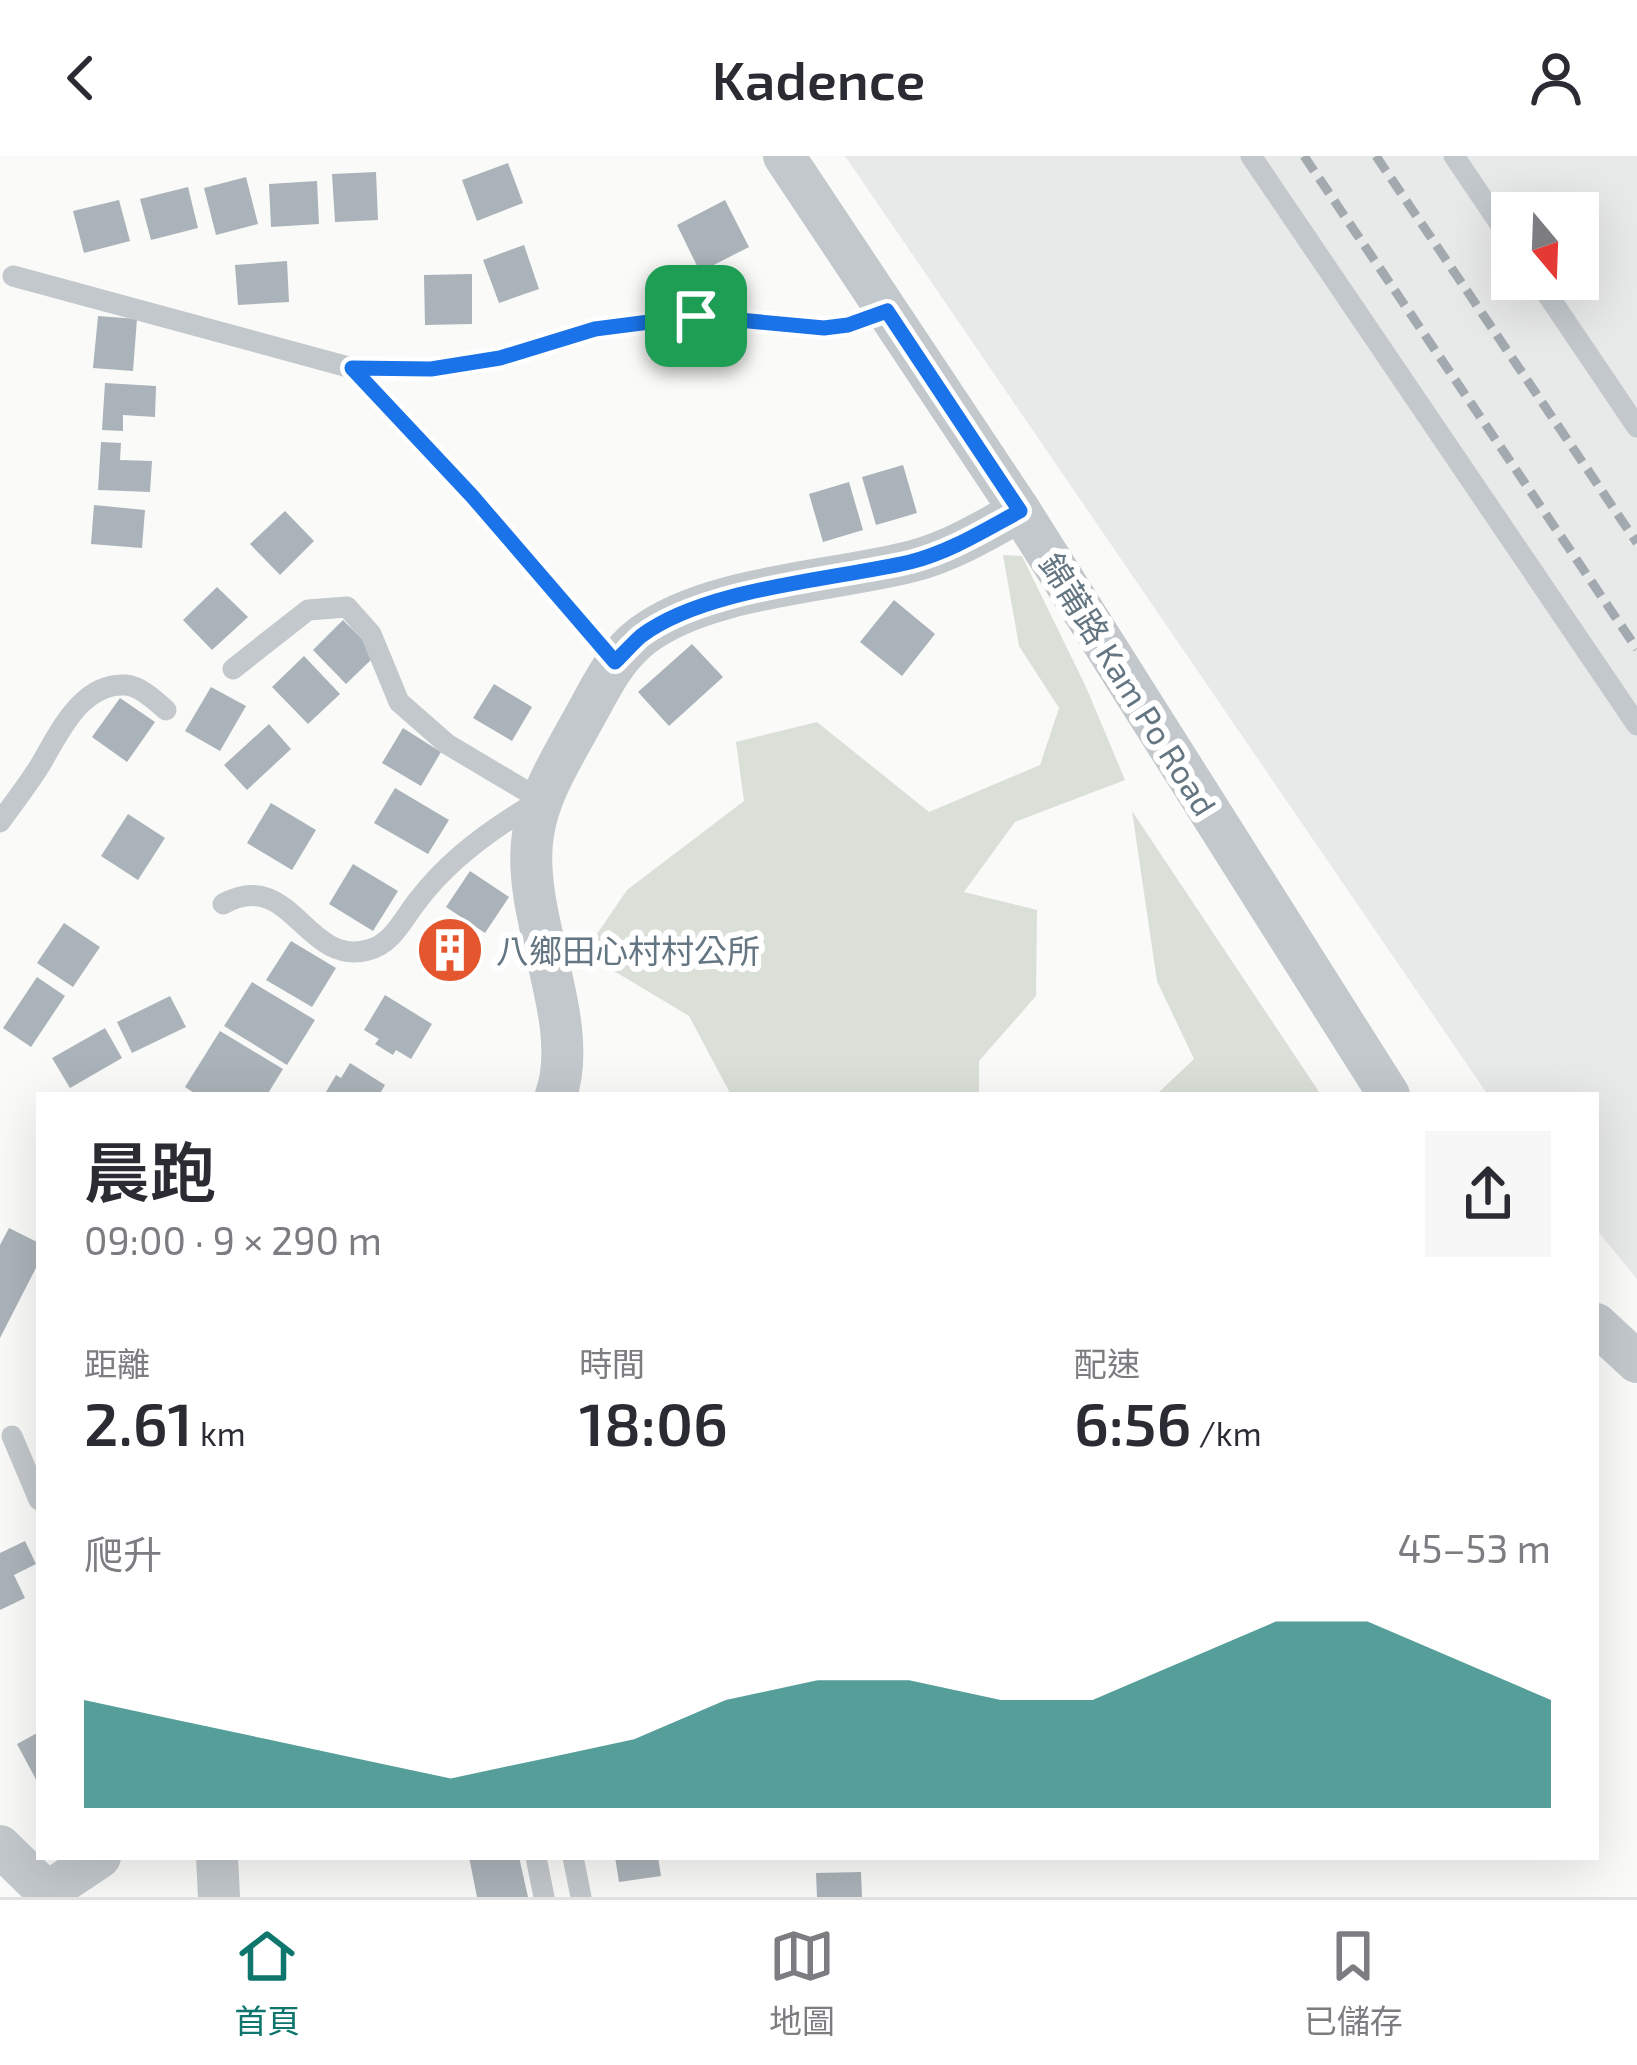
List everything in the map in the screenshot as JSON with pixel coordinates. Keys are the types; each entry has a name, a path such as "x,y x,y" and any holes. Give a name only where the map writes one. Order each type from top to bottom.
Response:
{"street":[{"name":"錦莆路 Kam Po Road","path":"784,156 1020,511 1387,1092"},
{"path":"556,1092 562,1047 532,874 532,837 541,800 615,662 642,636 677,615 718,601 914,561 967,541 1020,511"},
{"path":"1599,1327 1637,1362"},
{"path":"0,1846 50,1894 96,1860"},
{"path":"218,1860 219,1897"}],"lane":[{"path":"1251,156 1637,725"},
{"path":"1454,156 1491,211"},
{"path":"13,276 352,368 431,369 500,358 595,329 696,316 824,328 887,311"},
{"path":"1551,300 1637,427"},
{"path":"352,368 472,496 615,662"},
{"path":"223,904 241,895 275,899 324,945 370,950 396,933 445,868 541,800 447,743 399,702 371,634 347,608 308,610 233,669"},
{"path":"0,822 68,717 99,691 127,684 166,710"},
{"path":"12,1436 36,1493"},
{"path":"537,1860 544,1897"},
{"path":"574,1860 581,1897"}],"shaded area":[{"path":"845,156 1637,156 1637,1279 1599,1233 1599,1092 1486,1092"},
{"path":"1003,555 1022,556 1125,780 1015,822 964,892 1037,910 1036,996 979,1061 979,1092 729,1092 689,1016 584,953 627,890 744,801 736,742 817,722 929,812 1040,765 1059,708 1019,646"},
{"path":"1132,811 1319,1092 1159,1092 1194,1059 1157,981"}],"building":[{"path":"508,163 523,203 477,221 462,180"},
{"path":"376,172 378,220 335,222 332,174"},
{"path":"246,177 258,224 216,235 204,188"},
{"path":"317,181 319,224 271,227 269,184"},
{"path":"188,187 198,228 151,240 140,199"},
{"path":"119,200 130,241 84,253 73,211"},
{"path":"725,200 749,247 700,272 677,225"},
{"path":"524,245 539,289 499,303 483,260"},
{"path":"287,261 289,302 238,305 235,265"},
{"path":"472,274 472,324 425,325 424,275"},
{"path":"98,316 137,319 133,371 93,368"},
{"path":"105,383 156,386 155,417 123,415 123,431 102,430"},
{"path":"101,442 121,443 120,460 152,461 150,492 98,490"},
{"path":"903,465 917,513 876,525 862,477"},
{"path":"849,482 863,530 823,542 809,494"},
{"path":"94,505 145,510 142,548 91,544"},
{"path":"285,511 314,541 280,575 250,544"},
{"path":"217,587 248,617 212,650 183,620"},
{"path":"894,600 935,634 902,676 860,642"},
{"path":"343,620 377,654 346,684 313,650"},
{"path":"692,644 723,677 669,726 638,692"},
{"path":"304,656 340,694 308,724 272,687"},
{"path":"494,684 532,707 512,741 473,718"},
{"path":"211,687 246,706 220,751 185,731"},
{"path":"120,698 155,722 127,762 92,737"},
{"path":"269,724 291,749 247,790 224,765"},
{"path":"403,728 441,752 421,786 382,763"},
{"path":"395,788 449,820 428,854 374,823"},
{"path":"271,803 316,830 292,870 247,843"},
{"path":"128,814 165,838 138,880 101,856"},
{"path":"353,864 398,891 373,931 329,904"},
{"path":"470,871 509,897 485,933 446,907"},
{"name":"八鄉田心村村公所","path":"441,919 481,944 459,981 418,956"},
{"path":"64,923 100,947 73,987 37,963"},
{"path":"291,941 336,968 312,1007 266,980"},
{"path":"37,977 65,996 31,1047 3,1028"},
{"path":"252,982 315,1020 287,1065 224,1026"},
{"path":"385,995 432,1024 411,1059 375,1044 379,1039 364,1030"},
{"path":"170,996 186,1027 132,1053 117,1022"},
{"path":"105,1028 122,1058 70,1088 52,1058"},
{"path":"220,1031 283,1069 269,1092 192,1092 185,1087"},
{"path":"350,1063 385,1085 381,1092 326,1092 336,1075 341,1078"},
{"path":"9,1228 36,1242 36,1268 0,1338 0,1245"},
{"path":"25,1541 36,1564 14,1575 25,1598 0,1610 0,1553"},
{"path":"36,1734 36,1779 17,1744"},
{"path":"470,1860 520,1860 528,1897 477,1897"},
{"path":"615,1860 658,1860 661,1876 619,1882"},
{"path":"861,1872 862,1897 817,1897 816,1873"}],"railway":[{"path":"1304,156 1637,649"},
{"path":"1376,156 1637,543"}],"place":[{"name":"八鄉田心村村公所","path":"450,950"}],"route":[{"path":"887,311 1020,511 967,541 914,561 718,601 677,615 642,636 615,662 472,496 352,368 431,369 500,358 595,329 696,316 824,328 887,311"}]}
